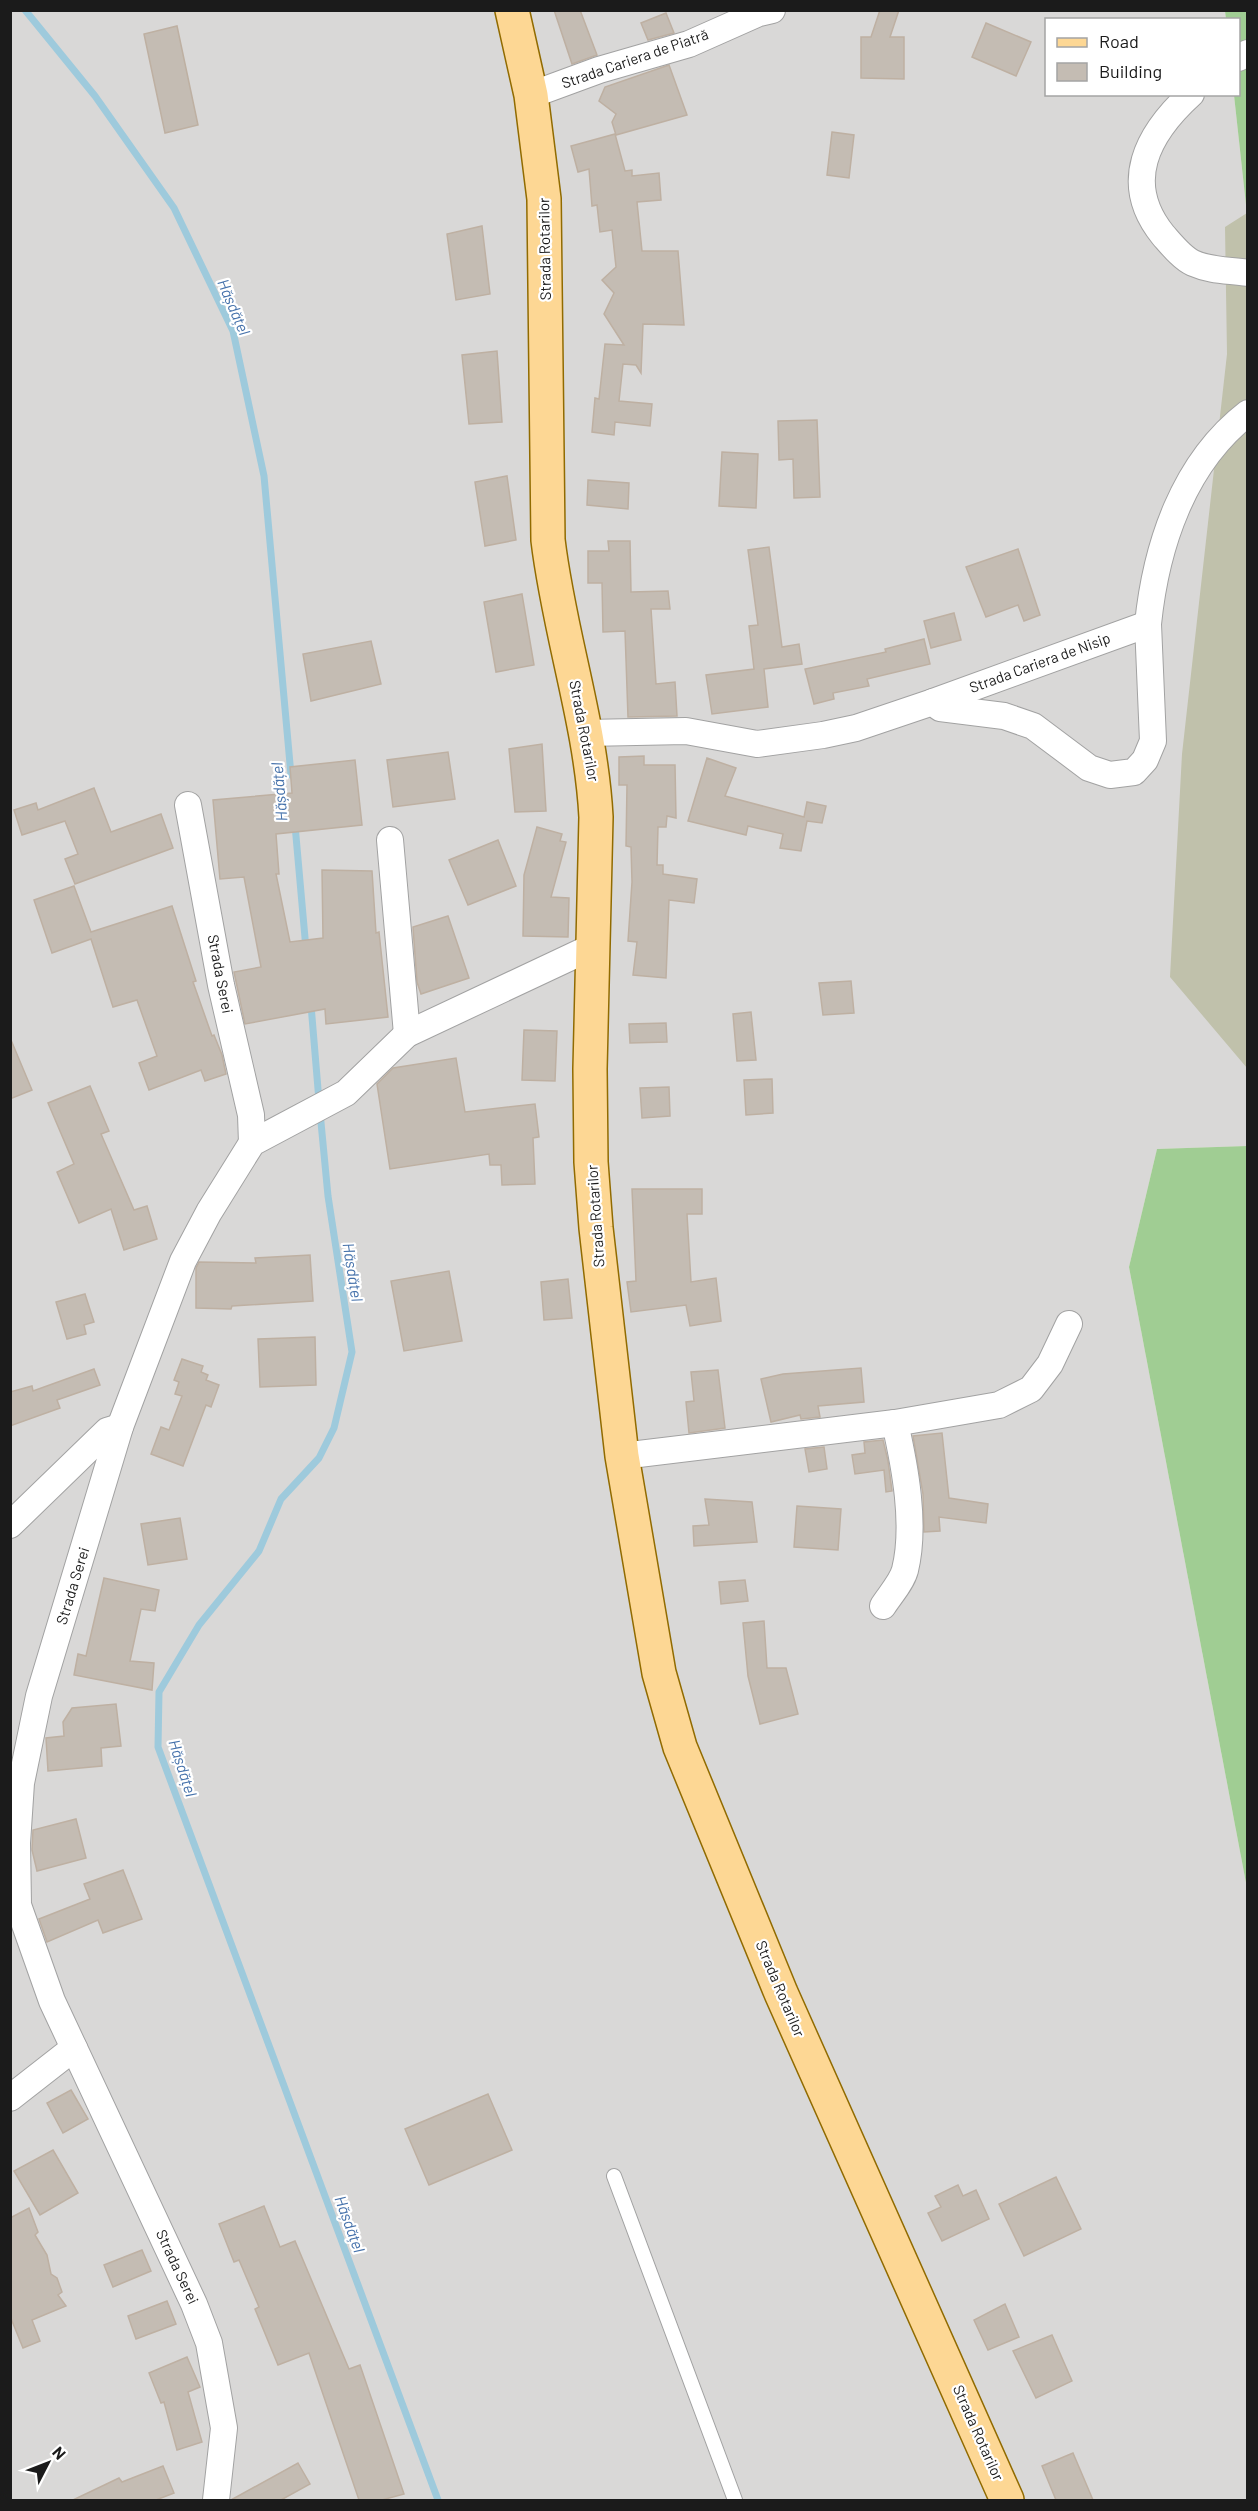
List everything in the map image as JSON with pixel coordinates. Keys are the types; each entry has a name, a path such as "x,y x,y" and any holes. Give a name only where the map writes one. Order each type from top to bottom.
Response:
{"main road":[{"name":"Strada Rotarilor","path":"512,10 531,95 544,199 548,540 553,587 586,733 596,817 592,947 591,1162 604,1320 622,1456 649,1623 659,1673 680,1747 828,2102 1007,2500"}],"street":[{"name":"Strada Cariera de Piatră","path":"531,95 599,70 690,44 759,13 772,10"},
{"path":"1189,96 1155,133 1143,163 1141,193 1151,220 1190,262 1214,270 1248,273"},
{"name":"Strada Cariera de Nisip","path":"933,702 940,708 1004,716 1033,726 1089,768 1110,775 1134,772 1145,760 1153,741 1148,624 1153,577 1167,530 1199,467 1225,430 1248,413"},
{"name":"Strada Cariera de Nisip","path":"586,733 686,731 733,741 767,743 856,728 1148,624"},
{"name":"Strada Serei","path":"188,805 221,985 251,1115 252,1143 209,1212 183,1262 120,1427 103,1490 39,1696 21,1783 17,1843 18,1905 52,2001 189,2294 209,2343 224,2427 216,2500"},
{"path":"390,840 407,1034"},
{"path":"252,1143 346,1093 407,1034 592,947"},
{"path":"622,1456 895,1423 999,1405 1031,1389 1050,1364 1070,1324"},
{"path":"883,1606 905,1572 909,1515 904,1464 895,1423"},
{"path":"10,1525 106,1431 120,1427"},
{"path":"73,1463 103,1490"},
{"path":"10,2098 74,2049"}],"lane":[{"path":"614,2176 735,2500"}],"shaded area":[{"path":"11,11 1225,11 1226,18 1045,18 1045,96 1234,96 1247,214 1247,1146 1157,1149 1129,1267 1247,1888 1247,2500 11,2500"},
{"path":"1247,213 1247,1068 1170,977 1182,754 1227,354 1225,227"}],"green space":[{"path":"1225,11 1247,11 1247,214 1234,96 1240,96 1240,18 1226,18"},
{"path":"1248,1146 1247,1888 1129,1267 1157,1149"}],"building":[{"path":"554,10 580,10 597,55 572,64"},
{"path":"880,10 899,10 890,37 904,37 904,79 861,78 861,37 871,37"},
{"path":"666,13 674,33 648,40 641,23"},
{"path":"986,23 1031,42 1016,76 972,57"},
{"path":"177,26 198,125 165,133 144,34"},
{"path":"669,65 687,115 616,135 612,122 616,114 599,101 605,87"},
{"path":"832,132 854,135 849,178 827,175"},
{"path":"615,134 625,171 632,170 632,176 659,173 661,200 637,202 642,251 678,251 684,325 643,324 641,373 636,365 623,364 619,401 652,404 650,426 615,422 614,435 592,432 595,398 599,399 605,344 624,345 604,314 614,293 602,280 616,267 612,230 600,232 597,205 592,206 589,169 578,172 571,146"},
{"path":"482,226 490,294 456,300 447,234"},
{"path":"497,351 502,422 469,424 462,355"},
{"path":"817,420 820,497 794,498 793,459 779,460 778,421"},
{"path":"722,452 758,454 756,508 719,506"},
{"path":"507,476 516,540 485,546 475,482"},
{"path":"588,480 629,483 628,509 587,505"},
{"path":"608,541 630,541 631,592 668,591 670,609 651,609 656,684 675,682 677,716 628,717 625,631 603,632 602,583 588,583 588,551 609,551"},
{"path":"769,547 782,647 799,644 802,664 764,669 768,707 712,714 706,675 754,669 749,626 758,625 748,550"},
{"path":"1018,549 1040,615 1024,621 1018,605 986,617 966,567"},
{"path":"522,594 534,665 496,672 484,602"},
{"path":"954,613 961,640 931,648 924,621"},
{"path":"924,639 930,664 867,679 869,686 833,693 834,699 814,704 805,669 886,652 885,649"},
{"path":"371,641 381,684 311,701 303,654"},
{"path":"542,744 546,811 515,812 509,749"},
{"path":"448,752 455,799 393,807 387,760"},
{"path":"644,756 644,765 675,765 676,818 667,816 666,827 658,827 657,865 663,865 663,874 697,879 694,903 669,900 666,978 633,975 637,942 628,941 632,882 631,847 626,846 627,785 619,785 619,757"},
{"path":"707,758 736,768 725,796 804,817 807,802 826,806 822,823 807,821 801,851 780,848 783,834 748,826 746,835 688,821"},
{"path":"355,760 362,825 276,834 279,874 276,874 290,942 323,938 322,870 372,871 376,933 379,932 388,1017 326,1024 325,1009 245,1024 234,972 261,967 244,877 220,879 213,800 292,793 290,767"},
{"path":"94,788 111,832 161,814 173,848 75,884 65,859 78,854 65,821 22,835 14,810 36,803 38,810"},
{"path":"537,827 562,834 560,841 566,842 551,897 569,898 568,937 523,936 524,875"},
{"path":"498,840 516,886 468,905 449,860"},
{"path":"74,886 91,932 172,906 196,981 193,982 212,1036 214,1035 222,1055 226,1074 205,1081 201,1070 149,1090 139,1063 157,1056 137,1000 113,1007 91,939 52,953 34,900"},
{"path":"448,916 469,978 421,994 417,982 413,927"},
{"path":"851,981 854,1013 823,1015 819,983"},
{"path":"751,1012 756,1060 737,1061 733,1014"},
{"path":"666,1023 667,1042 630,1043 629,1024"},
{"path":"524,1030 557,1031 555,1081 522,1080"},
{"path":"10,1041 32,1090 10,1099"},
{"path":"456,1058 465,1112 535,1104 539,1137 533,1138 535,1184 502,1185 501,1165 490,1165 489,1154 390,1169 377,1084 393,1068"},
{"path":"772,1079 773,1113 746,1115 744,1080"},
{"path":"90,1086 109,1131 101,1134 134,1210 147,1206 157,1239 124,1250 111,1209 79,1223 57,1172 74,1164 48,1103"},
{"path":"669,1087 670,1116 642,1118 640,1088"},
{"path":"632,1189 702,1189 702,1214 687,1214 691,1282 716,1278 721,1321 690,1326 686,1305 631,1312 627,1282 636,1281"},
{"path":"310,1255 313,1301 232,1306 231,1309 196,1308 196,1268 199,1262 256,1263 255,1258"},
{"path":"449,1271 462,1341 404,1351 391,1281"},
{"path":"568,1279 572,1318 544,1320 541,1282"},
{"path":"85,1294 94,1322 84,1325 86,1334 67,1339 56,1302"},
{"path":"315,1337 316,1385 260,1387 258,1339"},
{"path":"182,1359 203,1366 201,1372 208,1375 206,1380 219,1385 211,1407 206,1405 183,1466 151,1454 161,1427 169,1430 182,1396 175,1394 179,1382 174,1380"},
{"path":"861,1368 864,1402 818,1406 820,1417 801,1419 800,1415 771,1422 761,1379 783,1374"},
{"path":"94,1369 100,1385 57,1400 60,1408 10,1426 10,1392 32,1386 33,1391"},
{"path":"718,1370 725,1428 689,1433 686,1402 694,1401 691,1372"},
{"path":"942,1433 949,1498 988,1504 986,1523 939,1517 940,1531 924,1532 923,1494 913,1436"},
{"path":"883,1440 892,1491 886,1492 884,1470 855,1474 852,1455 865,1453 864,1442"},
{"path":"824,1447 827,1469 809,1472 805,1449"},
{"path":"705,1499 752,1502 757,1542 694,1546 693,1526 709,1525"},
{"path":"797,1506 841,1509 838,1550 794,1547"},
{"path":"180,1518 187,1559 148,1565 141,1524"},
{"path":"104,1578 159,1590 155,1611 141,1609 130,1661 154,1663 152,1690 74,1675 78,1654 86,1656"},
{"path":"745,1580 748,1601 721,1604 719,1582"},
{"path":"764,1621 767,1668 786,1668 798,1714 760,1724 748,1676 743,1623"},
{"path":"116,1704 121,1746 101,1748 102,1766 48,1771 46,1738 64,1736 63,1722 72,1708"},
{"path":"76,1819 86,1858 37,1871 32,1850 33,1830"},
{"path":"123,1870 142,1919 103,1933 98,1920 47,1942 39,1919 90,1899 84,1884"},
{"path":"71,2090 88,2119 63,2133 47,2103"},
{"path":"488,2094 512,2150 429,2185 405,2129"},
{"path":"53,2150 78,2193 40,2215 14,2171"},
{"path":"1056,2177 1081,2229 1024,2256 999,2204"},
{"path":"958,2185 963,2196 976,2190 989,2219 942,2241 928,2213 941,2207 935,2196"},
{"path":"264,2206 280,2247 295,2241 349,2369 360,2365 404,2494 382,2500 359,2500 309,2353 278,2365 255,2309 259,2307 239,2260 234,2262 219,2224"},
{"path":"29,2208 38,2232 35,2235 47,2255 51,2274 57,2278 62,2292 58,2295 66,2306 32,2320 40,2341 23,2348 10,2316 10,2218"},
{"path":"142,2250 151,2271 113,2287 104,2265"},
{"path":"167,2301 176,2324 136,2339 128,2316"},
{"path":"1005,2304 1019,2337 988,2350 974,2320"},
{"path":"1052,2335 1072,2381 1036,2398 1013,2351"},
{"path":"187,2357 200,2387 188,2392 202,2442 177,2450 164,2402 161,2403 149,2373"},
{"path":"1073,2453 1093,2500 1056,2500 1042,2466"},
{"path":"298,2463 310,2484 281,2500 231,2500"},
{"path":"163,2466 174,2493 156,2500 73,2500 119,2478 122,2482"}],"waterway":[{"name":"Hășdățel","path":"25,10 95,96 174,208 233,331 264,476 291,775"},
{"name":"Hășdățel","path":"295,825 306,949"},
{"name":"Hășdățel","path":"311,1005 319,1101"},
{"name":"Hășdățel","path":"320,1112 328,1196 352,1352 334,1428 319,1458 281,1499 259,1551 199,1625 159,1692 158,1747 438,2500"}]}
